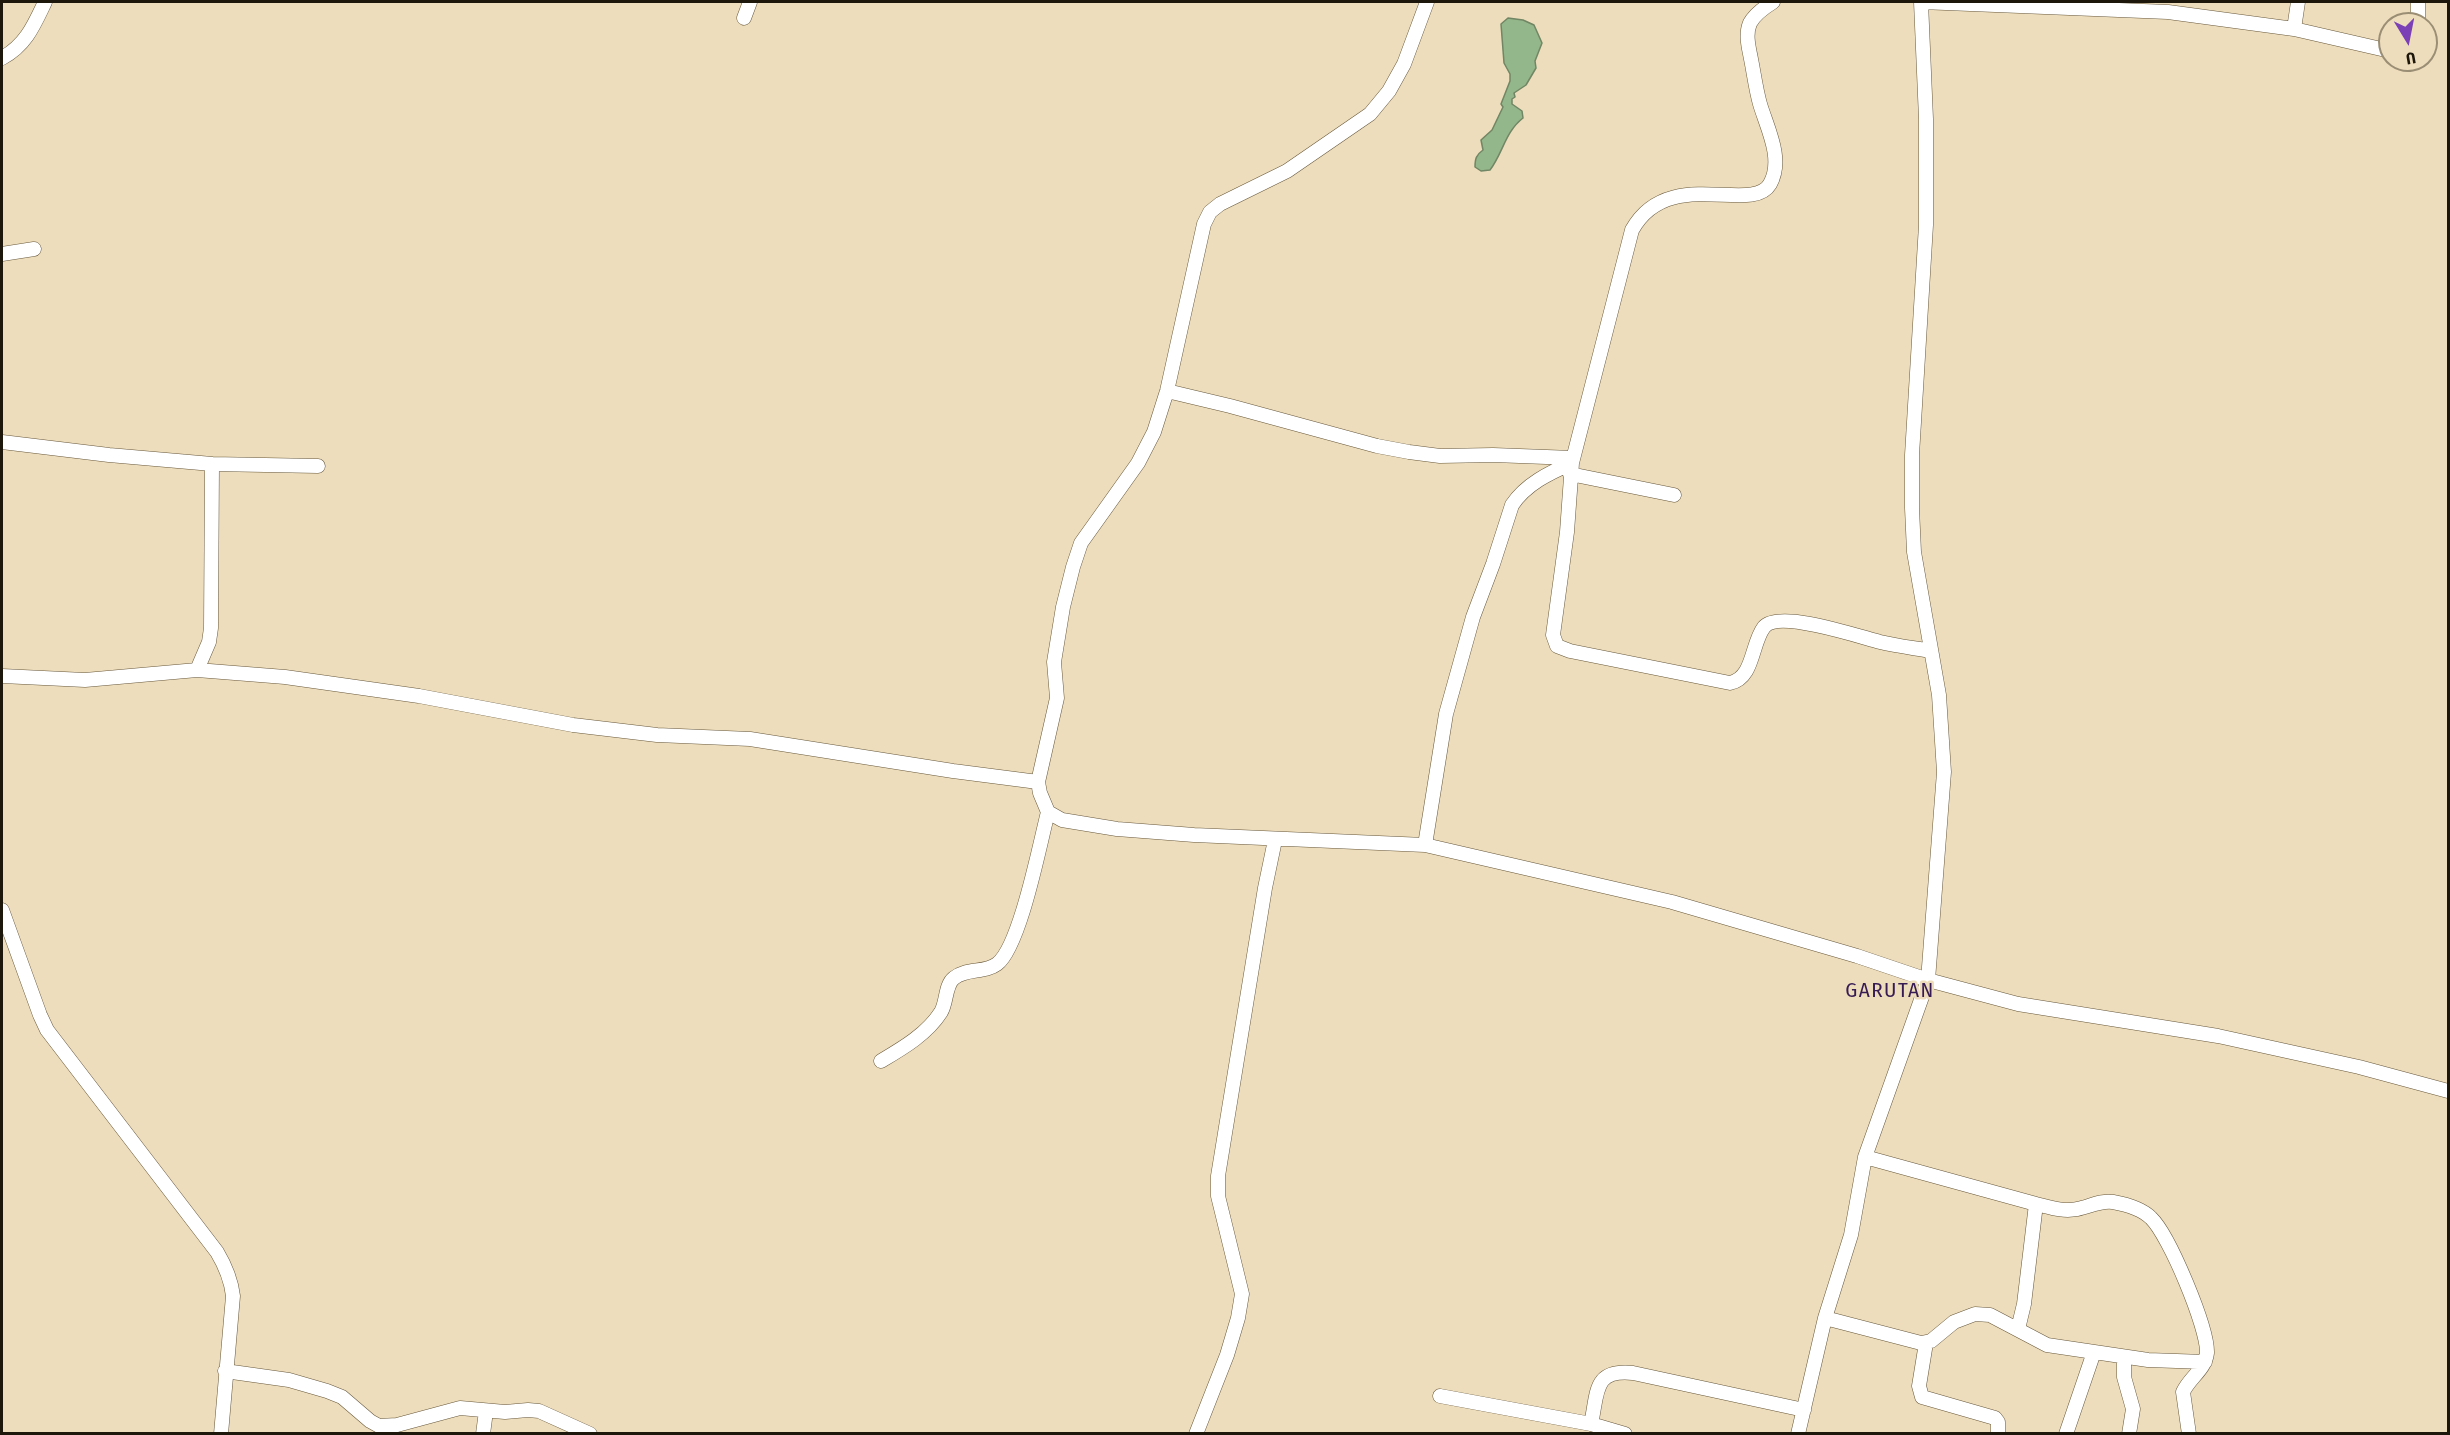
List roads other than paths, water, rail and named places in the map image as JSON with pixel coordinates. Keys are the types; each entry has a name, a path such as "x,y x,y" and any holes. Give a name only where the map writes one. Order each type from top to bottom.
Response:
{"street":[{"path":"2,58 27,38 45,2"},
{"path":"744,18 750,2"},
{"path":"1427,2 1404,64 1389,91 1370,114 1287,171 1221,204 1210,212 1204,224 1167,392 1154,432 1138,463 1077,552 1063,607 1054,662 1057,698 1038,782 1048,812 1062,820 1117,829 1275,840 1425,844 1672,902 1857,956 1928,980 2018,1004 2218,1036 2359,1067 2448,1091"},
{"path":"1773,2 1751,21 1748,33 1759,100 1774,155 1771,182 1766,189 1748,196 1702,193 1677,196 1648,210 1639,218 1632,230 1572,465 1554,641 1563,650 1629,665 1730,683 1741,679 1764,627 1773,622 1788,621 1825,627 1881,642 1931,651"},
{"path":"1798,1434 1824,1318 1851,1235 1865,1157 1928,980 1944,772 1939,695 1914,552 1912,508 1912,455 1926,225 1926,119 1921,2 2168,12 2294,29 2378,48"},
{"path":"2294,29 2298,2"},
{"path":"2,254 34,249"},
{"path":"1167,392 1230,406 1377,446 1440,456 1493,454 1572,465 1674,495"},
{"path":"2,442 109,455 213,464 318,466"},
{"path":"197,670 209,642 211,628 213,464"},
{"path":"1425,844 1446,714 1473,616 1512,505 1517,496 1548,473 1572,465"},
{"path":"2,676 85,680 197,670 285,677 420,696 573,725 657,735 750,739 942,770 1038,782"},
{"path":"881,1061 910,1044 928,1028 941,1012 954,977 991,968 1004,956 1014,938 1048,812"},
{"path":"1196,1434 1227,1355 1238,1318 1240,1286 1218,1196 1218,1176 1265,888 1275,840"},
{"path":"2,910 39,1015 47,1030 98,1093 217,1252 232,1282 233,1296 221,1434"},
{"path":"1865,1157 2036,1204 2075,1210 2111,1202 2151,1217 2184,1279 2203,1327 2207,1352 2205,1362 2183,1392 2189,1434"},
{"path":"2018,1329 2024,1304 2036,1204"},
{"path":"1824,1318 1914,1343 1926,1343 1954,1322 1975,1314 1990,1315 2047,1345 2124,1357 2205,1362"},
{"path":"1926,1343 1919,1386 1922,1397 1995,1418 1998,1422 1998,1434"},
{"path":"2066,1434 2094,1352"},
{"path":"2124,1357 2124,1377 2133,1409 2128,1434"},
{"path":"225,1371 289,1380 327,1390 342,1397 379,1426 397,1425 460,1408 486,1411 539,1411 590,1434"},
{"path":"1592,1424 1600,1383 1614,1372 1633,1373 1804,1410"},
{"path":"1440,1396 1592,1424 1625,1434"},
{"path":"483,1434 486,1411"}],"district":[{"name":"GARUTAN","path":"1890,991"}]}
